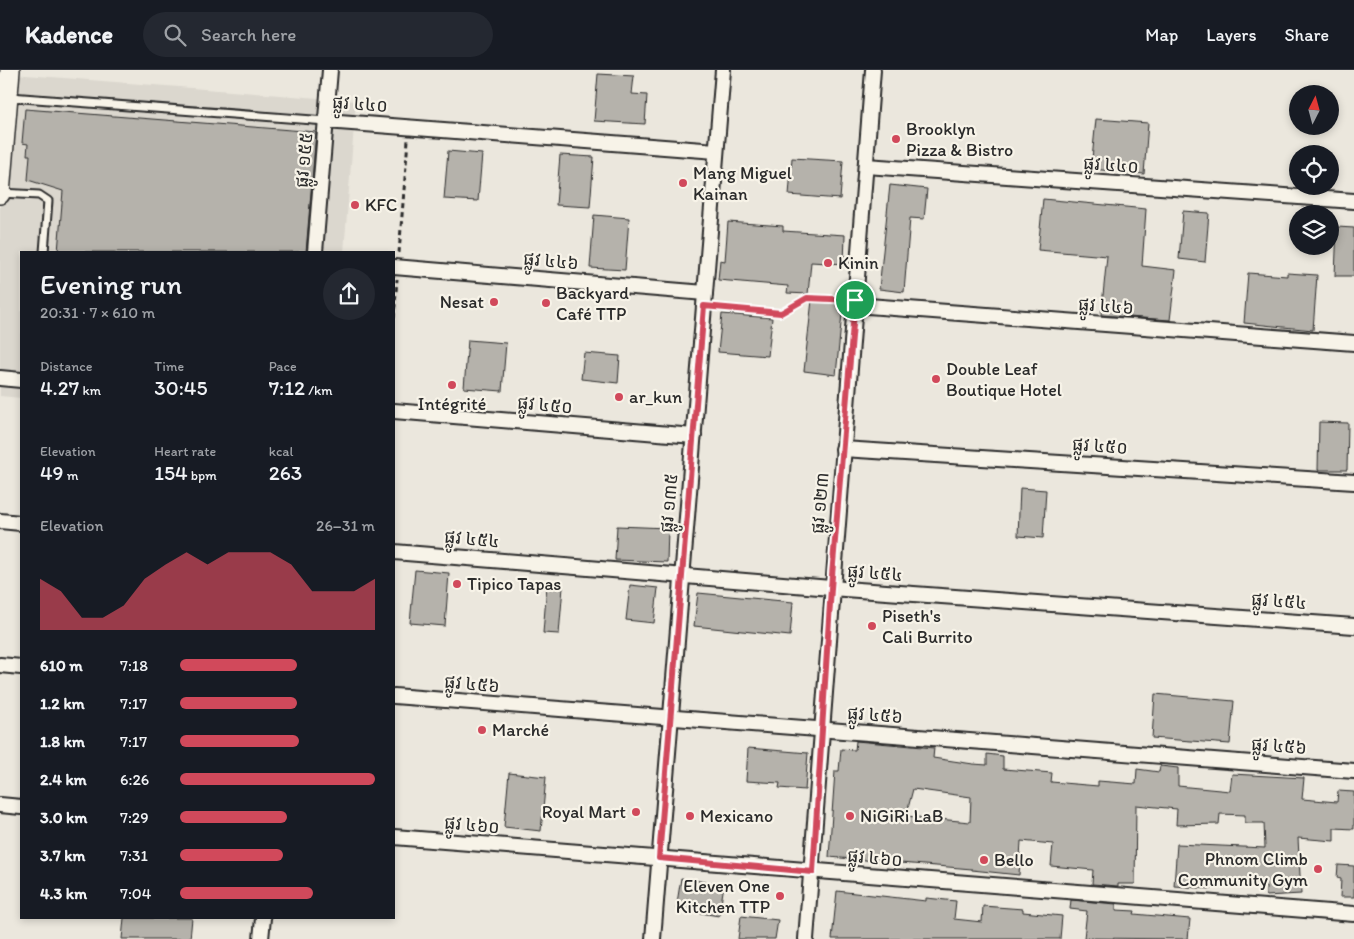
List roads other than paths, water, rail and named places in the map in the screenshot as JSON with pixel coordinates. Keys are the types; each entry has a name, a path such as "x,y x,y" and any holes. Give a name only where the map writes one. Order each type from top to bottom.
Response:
{"street":[{"path":"0,193 4,96 10,70"},
{"name":"ផ្លូវ ១៥៥","path":"315,251 330,70"},
{"name":"ផ្លូវ ១៣៥","path":"652,939 723,70"},
{"name":"ផ្លូវ ១២៣","path":"806,939 813,872 831,588 873,70"},
{"name":"ផ្លូវ ៤៤០","path":"326,120 716,151"},
{"name":"ផ្លូវ ៤៤០","path":"866,166 1354,201"},
{"name":"ផ្លូវ ៤៤៦","path":"396,268 704,299"},
{"name":"ផ្លូវ ៤៤៦","path":"855,303 1354,343"},
{"path":"0,378 20,380"},
{"name":"ផ្លូវ ៤៥០","path":"395,411 694,436"},
{"name":"ផ្លូវ ៤៥០","path":"843,449 1354,482"},
{"path":"0,521 20,523"},
{"name":"ផ្លូវ ៤៥៤","path":"395,552 831,588 1354,626"},
{"path":"0,665 20,667"},
{"name":"ផ្លូវ ៤៥៦","path":"395,696 1354,771"},
{"path":"0,805 20,807"},
{"name":"ផ្លូវ ៤៦០","path":"395,837 1354,914"},
{"path":"261,939 263,919"}],"lane":[{"name":"ផ្លូវ ៤៤០","path":"4,96 326,120"},
{"path":"0,193 39,196 48,201 44,251"}],"place":[{"name":"Brooklyn Pizza & Bistro","path":"896,139"},
{"name":"Mang Miguel Kainan","path":"683,183"},
{"name":"KFC","path":"355,205"},
{"name":"Kinin","path":"828,263"},
{"name":"Nesat","path":"494,302"},
{"name":"Backyard Café TTP","path":"546,303"},
{"name":"Double Leaf Boutique Hotel","path":"936,379"},
{"name":"Intégrité","path":"452,385"},
{"name":"ar_kun","path":"619,397"},
{"name":"Tipico Tapas","path":"457,584"},
{"name":"Piseth's Cali Burrito","path":"872,626"},
{"name":"Marché","path":"482,730"},
{"name":"Royal Mart","path":"636,812"},
{"name":"Mexicano","path":"690,816"},
{"name":"NiGiRi LaB","path":"850,816"},
{"name":"Bello","path":"984,860"},
{"name":"Phnom Climb Community Gym","path":"1318,869"},
{"name":"Eleven One Kitchen TTP","path":"780,896"}]}
